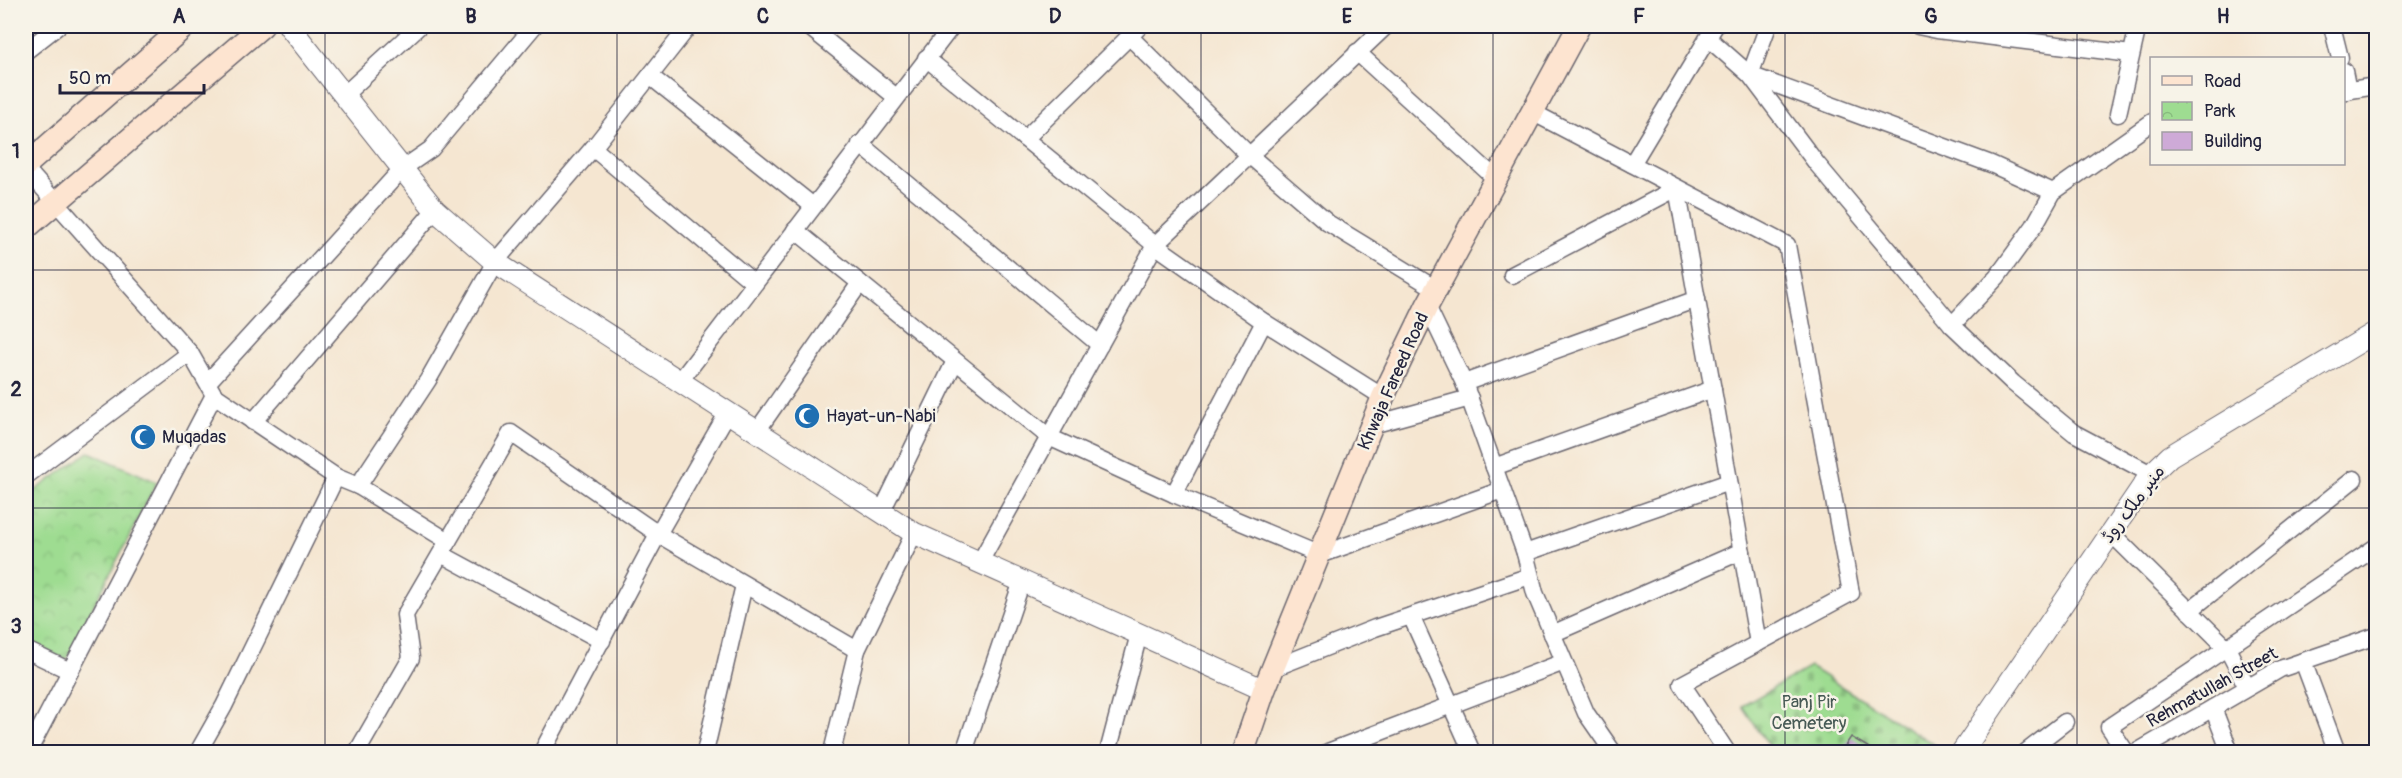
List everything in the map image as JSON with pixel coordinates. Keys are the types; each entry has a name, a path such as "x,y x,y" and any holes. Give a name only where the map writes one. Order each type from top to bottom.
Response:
{"main road":[{"path":"26,167 185,26"},
{"path":"26,228 262,26"},
{"name":"Khwaja Fareed Road","path":"1244,753 1264,690 1383,397 1432,298 1579,26"}],"street":[{"path":"26,51 58,26"},
{"path":"290,26 435,210 495,262 914,533 1264,690"},
{"path":"344,95 419,26"},
{"path":"28,753 211,389 402,169 430,149 534,26"},
{"path":"358,486 428,380 495,262 593,148 688,26"},
{"path":"808,26 896,97"},
{"path":"680,381 952,26"},
{"path":"1750,75 1767,26"},
{"path":"1918,26 2131,54"},
{"path":"2118,114 2138,26"},
{"path":"2332,26 2340,57"},
{"path":"980,562 1155,245 1381,27"},
{"path":"1024,139 1135,31 1248,154 1328,223 1432,298 1525,553 1530,576 1552,634 1586,713 1608,751"},
{"path":"1632,164 1711,32 1750,75 1817,164 1952,325 2013,383 2074,433 2151,474"},
{"path":"1357,52 1496,179"},
{"path":"926,58 1155,245 1264,322 1383,397"},
{"path":"1750,75 1990,164 2053,192"},
{"path":"650,76 813,206"},
{"path":"2346,91 2376,86"},
{"path":"1532,112 1787,245 1851,593 1682,684 1727,753"},
{"path":"1952,325 1997,277 2034,226 2053,192 2150,123"},
{"path":"860,144 1100,345"},
{"path":"593,148 754,283"},
{"path":"26,167 54,202 190,353 211,389 253,422 336,477 358,486 444,547 602,640"},
{"path":"1512,275 1677,188"},
{"path":"1677,188 1758,643"},
{"path":"253,422 435,210"},
{"path":"795,230 1049,437 1174,494 1320,555 1502,490"},
{"path":"757,431 860,283"},
{"path":"1372,425 1467,391 1697,299"},
{"path":"1174,494 1264,322"},
{"name":"منیر ملک روڈ","path":"1962,753 2151,474 2170,456 2376,332"},
{"path":"26,476 190,353"},
{"path":"881,513 955,361"},
{"path":"1494,467 1713,389"},
{"path":"542,753 658,534 728,412"},
{"path":"357,753 411,658 405,615 512,433 658,534 857,650"},
{"path":"198,753 229,696 336,477"},
{"path":"2189,611 2354,479"},
{"path":"1525,553 1730,482"},
{"path":"2111,532 2227,648 2247,687"},
{"path":"832,753 857,650 914,533"},
{"path":"2126,753 2109,727 2376,547"},
{"path":"1552,634 1742,551"},
{"path":"1274,668 1411,616 1530,576"},
{"path":"964,753 1022,581"},
{"path":"705,753 744,585"},
{"path":"1411,616 1472,753"},
{"path":"1108,753 1140,634"},
{"name":"Rehmatullah Street","path":"2137,753 2280,669 2376,636"},
{"path":"26,651 70,671"},
{"path":"2303,661 2337,753"},
{"path":"1328,753 1564,662"},
{"path":"2212,708 2230,753"},
{"path":"2026,753 2065,722"}],"green space":[{"path":"89,452 157,482 66,660 26,641 26,497"},
{"name":"Panj Pir Cemetery","path":"1810,667 1946,752 1773,752 1742,706"}],"building":[{"path":"1851,737 1876,752 1841,752"}],"place":[{"name":"Hayat-un-Nabi","path":"807,416"},
{"name":"Muqadas","path":"143,437"}]}
